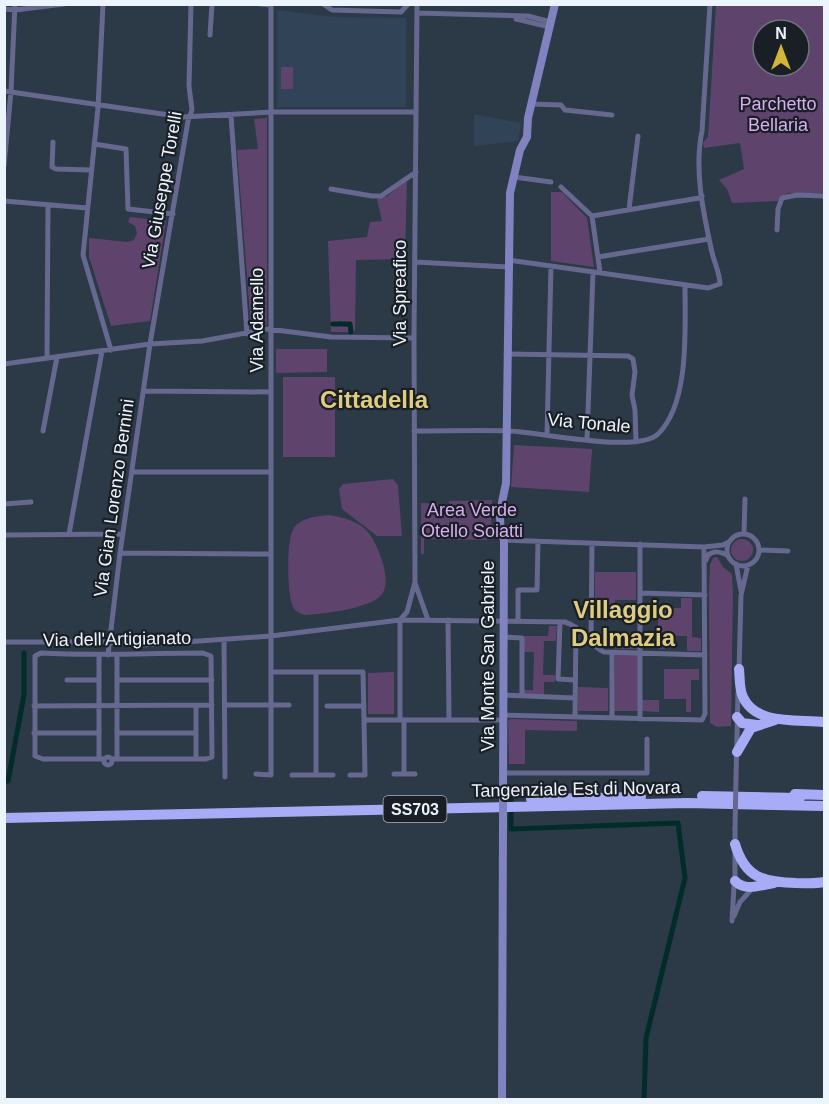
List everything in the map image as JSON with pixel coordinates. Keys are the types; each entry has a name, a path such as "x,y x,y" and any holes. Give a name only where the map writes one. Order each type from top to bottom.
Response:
{"highway":[{"path":"739,669 742,695 750,707 760,714 778,719 825,722"},
{"path":"737,717 742,723 757,725 778,719"},
{"path":"736,752 745,735 757,725"},
{"name":"Tangenziale Est di Novara","path":"4,818 687,803 825,797"},
{"name":"Tangenziale Est di Novara","path":"4,811 741,800 825,806"},
{"name":"SS703","path":"741,800 825,812"},
{"path":"735,844 746,868 759,878 777,882 815,884 825,882"},
{"path":"734,884 750,888 777,882"}],"street":[{"path":"4,9 64,4"},
{"path":"103,4 98,104 83,255 111,350"},
{"name":"Via Giuseppe Torelli","path":"150,344 192,110 189,86 191,4"},
{"path":"210,35 212,4"},
{"path":"260,4 271,5"},
{"path":"322,4 332,10 401,12 408,4"},
{"name":"Via Spreafico","path":"400,620 407,612 415,582 414,338 417,4"},
{"name":"Via Monte San Gabriele","path":"502,1100 504,540 499,513 506,483 510,193 520,150 527,137 528,118 555,4"},
{"path":"415,262 550,266 708,288 721,282 709,239 698,150 702,131 710,4"},
{"name":"Via Adamello","path":"256,774 271,775 271,5"},
{"path":"4,166 11,92 15,7"},
{"path":"417,13 506,16 550,24"},
{"path":"4,90 190,117 272,112 416,112"},
{"path":"532,104 561,105 565,110 612,115"},
{"path":"231,116 247,334"},
{"path":"629,209 638,136"},
{"path":"52,142 52,167 91,170"},
{"path":"94,144 126,149 128,209 172,214"},
{"path":"331,189 381,196 416,172"},
{"path":"514,177 551,182"},
{"path":"561,187 592,216 600,272"},
{"path":"777,230 778,209 782,198 797,195 825,196"},
{"path":"592,216 702,196"},
{"path":"4,201 87,208"},
{"path":"47,358 48,205"},
{"path":"598,257 709,239"},
{"path":"547,435 550,266"},
{"path":"587,440 593,272"},
{"name":"Via Tonale","path":"414,431 506,431 615,443 653,438 659,433 677,397 684,367 685,285"},
{"path":"4,364 150,344 202,341 271,329 331,337 414,338"},
{"name":"Via Gian Lorenzo Bernini","path":"108,656 120,553 150,344"},
{"path":"69,534 102,351"},
{"path":"506,354 628,356 634,362 632,394 636,442"},
{"path":"43,431 57,357"},
{"path":"144,391 272,392"},
{"path":"133,472 272,472"},
{"path":"744,534 745,499"},
{"path":"4,504 31,502"},
{"path":"4,535 123,534"},
{"path":"504,540 704,547 718,546 744,534 756,541 759,550 756,559 748,565 741,595"},
{"path":"518,621 519,590 537,590 538,542"},
{"path":"728,556 729,542"},
{"path":"591,642 592,543"},
{"path":"640,544 640,719"},
{"path":"364,720 575,717 702,720 705,714 704,547"},
{"path":"759,550 788,551"},
{"path":"120,553 272,554"},
{"path":"705,571 707,557 710,553 723,553 728,556 736,564 741,595 732,921 740,902 750,891"},
{"path":"736,564 748,565"},
{"name":"Via Spreafico","path":"415,582 428,620"},
{"path":"641,592 705,595"},
{"path":"4,642 109,642 142,645 272,636 400,620 518,621 560,622 576,627 597,648 612,653 705,655"},
{"path":"400,620 404,774"},
{"path":"448,620 449,720"},
{"path":"560,622 558,679 576,680"},
{"path":"575,717 576,627"},
{"path":"503,637 522,638 522,696"},
{"path":"224,639 225,777"},
{"name":"Via dell'Artigianato","path":"102,759 38,759 35,756 34,660 38,654 108,656 127,653 207,654 212,660 212,757 196,759"},
{"path":"612,653 612,718"},
{"path":"99,655 99,733 102,759 108,765 115,759 117,655"},
{"path":"270,672 363,672 364,775 350,775"},
{"path":"316,672 316,775"},
{"path":"67,680 99,680"},
{"path":"117,680 212,680"},
{"path":"503,695 575,698"},
{"path":"34,706 212,705"},
{"path":"225,705 289,705"},
{"path":"115,759 196,759 196,706"},
{"path":"327,706 364,706"},
{"path":"34,733 99,733"},
{"path":"117,733 196,733"},
{"path":"503,772 646,773 647,739"},
{"path":"394,774 415,774"},
{"path":"292,775 333,775"}],"shaded area":[{"path":"277,10 333,17 406,18 406,107 277,107"},
{"path":"474,114 521,123 518,141 474,146"}],"green space":[{"name":"Parchetto Bellaria","path":"716,5 824,5 824,193 788,193 778,201 732,203 727,189 719,180 744,169 740,143 704,148 703,143 708,137"},
{"path":"281,67 293,67 293,89 281,89"},
{"path":"267,118 267,325 251,327 237,150 258,149 254,119"},
{"path":"407,180 405,259 356,260 355,331 353,332 352,323 338,321 338,326 349,325 350,332 331,332 328,241 367,237 370,222 382,221 377,199 387,196"},
{"path":"551,192 562,192 587,218 594,267 551,261"},
{"path":"130,217 166,221 150,321 111,326 89,257 89,238 127,242 134,240 137,233 135,226 128,222"},
{"path":"276,349 327,349 327,372 276,373"},
{"path":"283,377 335,377 335,457 283,457"},
{"path":"514,445 592,449 589,492 511,487"},
{"path":"393,479 398,485 402,536 377,536 342,509 339,489 343,484"},
{"name":"Area Verde Otello Soiatti","path":"492,500 491,536 487,536 487,540 424,539 424,554 421,554 421,503 449,504 449,501"},
{"path":"328,515 353,521 370,535 379,551 385,570 385,588 376,599 357,607 304,615 297,612 291,601 288,567 291,534 300,522"},
{"path":"742,539 750,542 753,550 750,558 742,561 734,558 731,550 734,542"},
{"path":"717,557 723,567 732,574 733,593 731,726 717,727 710,723 709,591 710,565 713,558"},
{"path":"595,572 636,572 636,600 615,600 615,609 595,609"},
{"path":"681,598 692,598 692,637 701,638 701,651 687,651 687,636 666,636 665,649 658,649 658,615 644,615 644,608 681,608"},
{"path":"549,626 557,626 556,641 544,641 543,675 555,675 555,682 544,682 544,695 523,695 523,690 533,690 534,652 524,652 524,636 548,636"},
{"path":"594,632 637,633 637,649 603,646 594,639"},
{"path":"615,655 639,655 638,711 614,711"},
{"path":"664,669 699,669 699,680 691,680 691,712 686,712 686,699 664,699"},
{"path":"394,672 394,714 368,714 368,673"},
{"path":"578,687 608,688 608,711 578,711"},
{"path":"641,700 659,700 659,712 641,711"},
{"path":"510,719 577,721 577,731 525,730 525,764 509,764 508,721"}],"waterway":[{"path":"333,324 350,324 351,332"},
{"path":"4,781 8,781 24,695 24,653"},
{"path":"511,794 511,829 678,823 685,878 646,1038 644,1100"}],"district":[{"name":"Cittadella","path":"374,399"},
{"name":"Villaggio Dalmazia","path":"623,623"}]}
